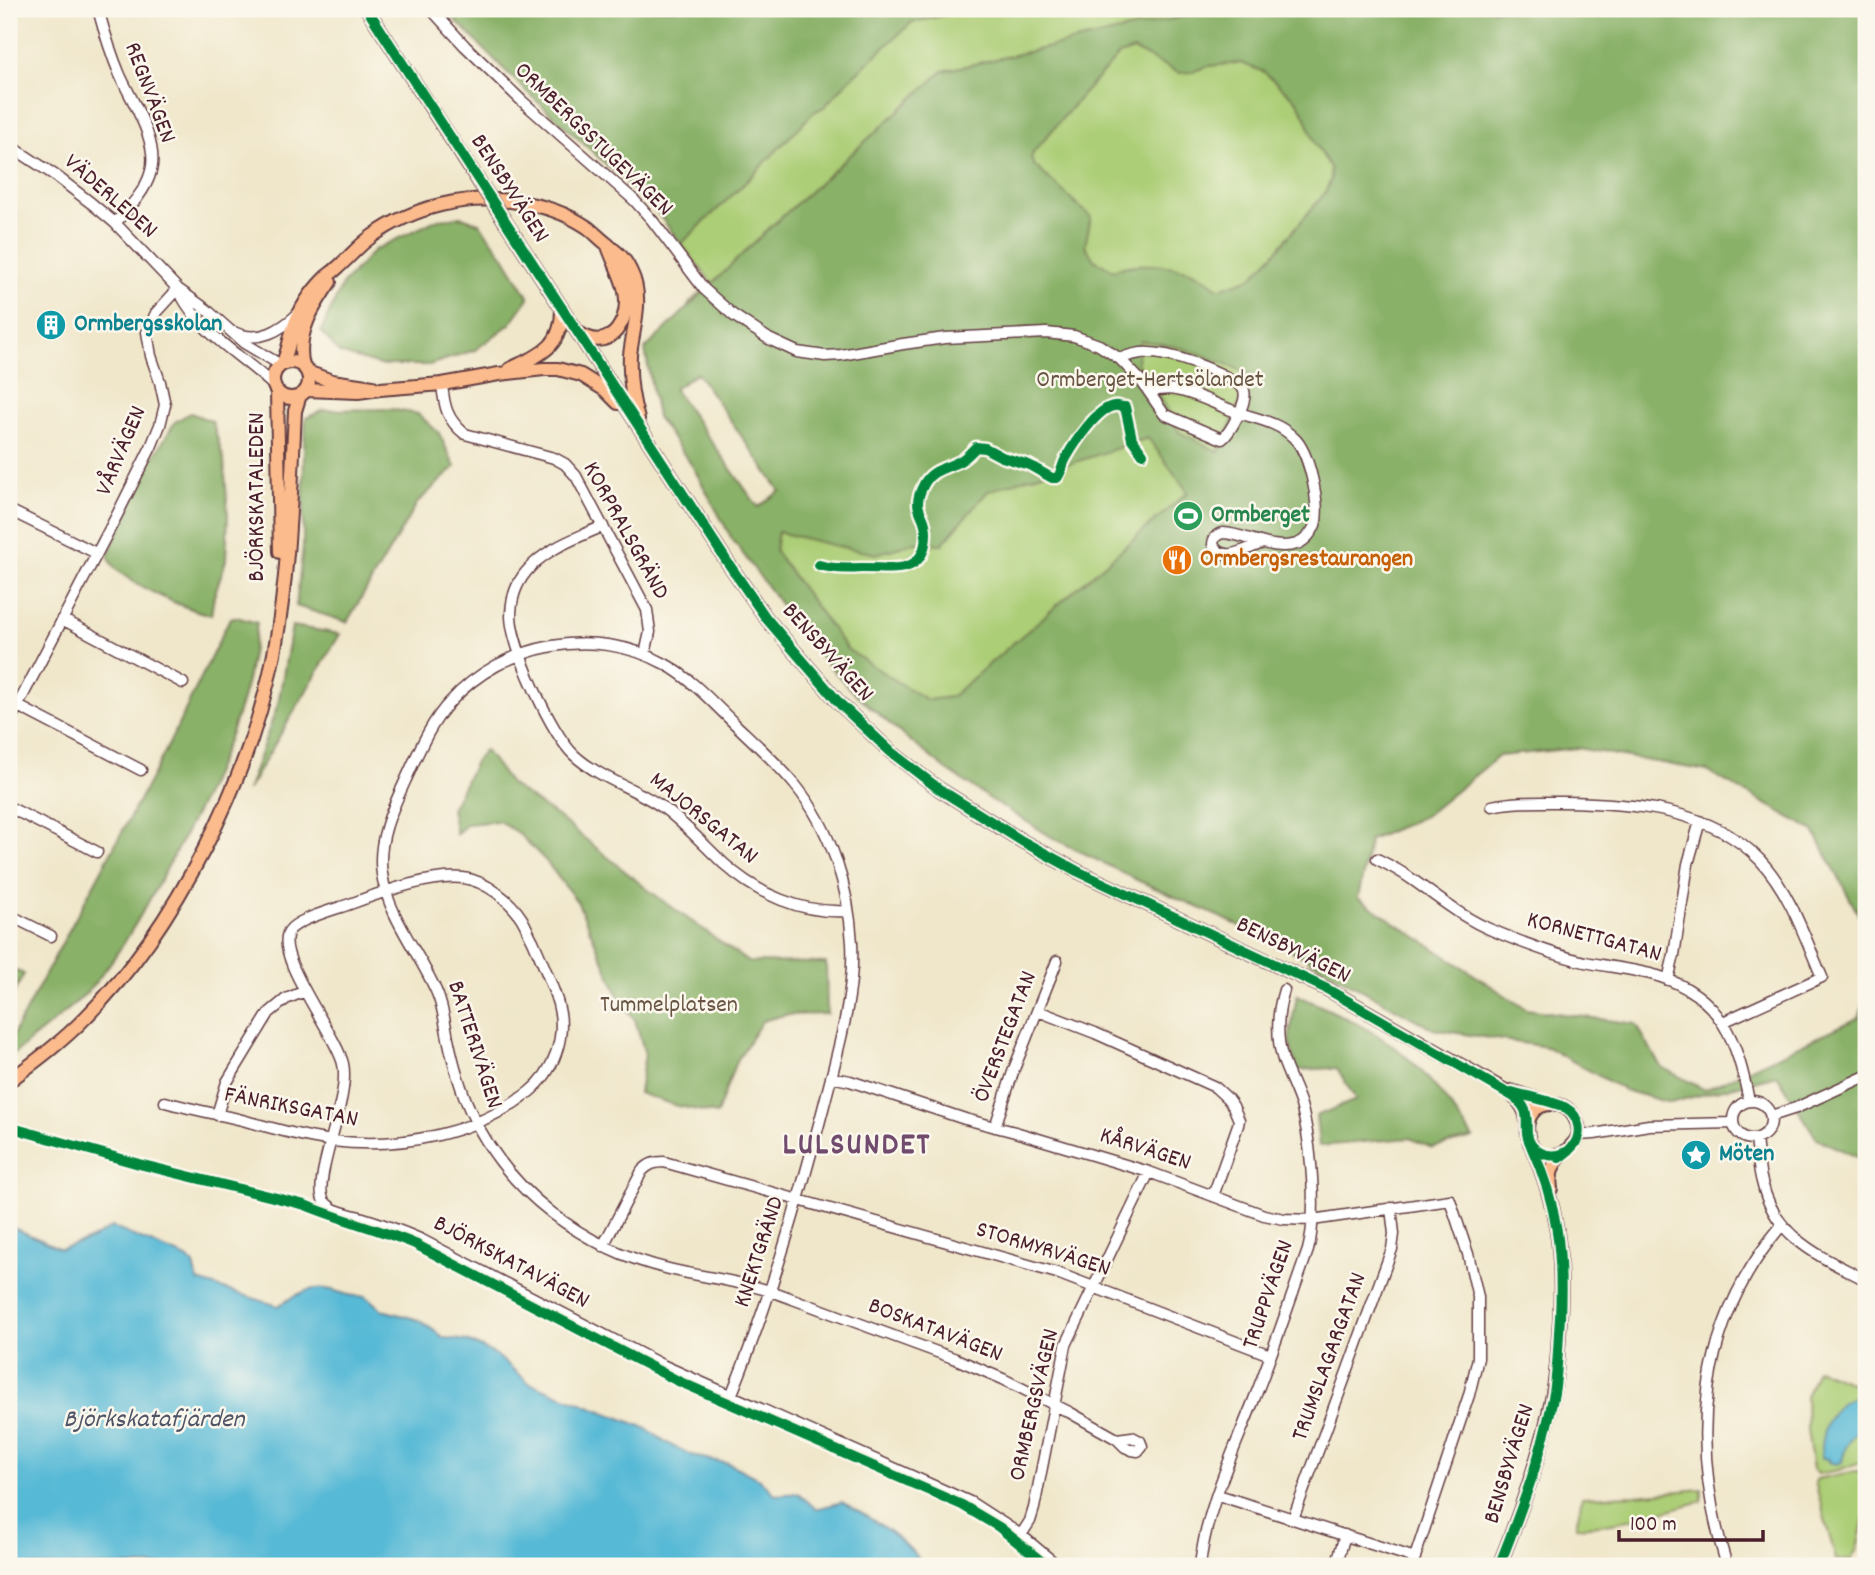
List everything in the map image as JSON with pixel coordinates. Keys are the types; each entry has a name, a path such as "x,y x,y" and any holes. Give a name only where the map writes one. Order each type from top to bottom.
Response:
{"main road":[{"name":"BENSBYVÄGEN","path":"367,9 726,560 766,618 840,704 891,752 937,788 992,823 1077,872 1327,989 1518,1101 1526,1111 1527,1124"},
{"path":"475,199 531,204 551,209 584,225 620,254 634,277 637,304 630,375 637,414 645,435 605,390 581,375 558,369 348,393 303,393 288,398 276,389 273,376 281,364 301,312 318,285 364,242 401,218 442,204 475,199"},
{"path":"577,331 585,337 602,340 614,334 624,316 625,287 608,245"},
{"path":"303,393 309,383 300,349 303,331 337,269"},
{"path":"499,374 547,349 559,333 562,309"},
{"path":"281,364 293,362 332,381 380,388"},
{"name":"BJÖRKSKATALEDEN","path":"276,389 281,602"},
{"name":"BJÖRKSKATALEDEN","path":"9,1081 63,1038 114,986 152,936 192,870 228,800 252,736 274,652 284,591 295,411 303,393"},
{"name":"BENSBYVÄGEN","path":"1484,1079 1511,1091 1557,1105"},
{"path":"1557,1105 1573,1113 1577,1121 1578,1135 1566,1152 1557,1156 1543,1155 1530,1143 1527,1124 1532,1113 1539,1107 1557,1105"},
{"name":"BENSBYVÄGEN","path":"1530,1143 1553,1205"},
{"name":"BENSBYVÄGEN","path":"1499,1566 1543,1439 1553,1393 1562,1277 1559,1237 1550,1184 1551,1171 1566,1152"}],"street":[{"name":"REGNVÄGEN","path":"98,9 113,56 149,137 153,158 151,171 142,190 115,223"},
{"name":"ORMBERGSSTUGEVÄGEN","path":"431,9 522,102 634,200 704,289 733,315 769,339 797,352 825,356 933,340 1057,334 1087,340 1120,359 1164,414 1222,439 1239,413"},
{"name":"VÄDERLEDEN","path":"9,145 65,182 115,223 178,289 244,343 281,364"},
{"name":"VÄDERLEDEN","path":"178,289 189,310 201,324 276,389"},
{"name":"VÅRVÄGEN","path":"9,722 160,425 165,405 150,356 147,332 156,313 178,289"},
{"path":"228,329 242,336 259,336 280,329 301,312"},
{"path":"1120,359 1142,353 1153,354 1182,360 1214,372 1243,388 1245,394 1239,413"},
{"name":"KORPRALSGRÄND","path":"442,384 446,411 465,434 561,462 576,476 647,610 650,632 645,654"},
{"path":"1149,392 1175,389 1203,398 1278,425 1299,443 1313,487 1316,515 1313,528 1308,537 1298,543 1264,543"},
{"path":"9,510 96,552"},
{"name":"MAJORSGATAN","path":"603,526 539,559 521,579 514,595 512,628 520,654 536,694 558,733 580,760 656,803 684,824 737,874 762,891 779,899 822,911 848,911"},
{"path":"62,619 183,683"},
{"name":"BATTERIVÄGEN","path":"771,1291 649,1264 603,1246 573,1229 530,1194 505,1167 477,1123 460,1085 440,999 386,892 381,856 385,830 432,725 469,683 500,662 554,646 580,643 608,645 645,654 668,665 690,681 773,760 793,782 816,815 839,869 848,911 852,941 852,978 831,1077"},
{"path":"18,705 141,770"},
{"path":"1492,806 1516,802 1605,803 1644,807 1700,821 1723,831 1761,862 1783,892 1822,977 1723,1023"},
{"path":"9,807 97,852"},
{"path":"1668,979 1688,864 1700,821"},
{"name":"KORNETTGATAN","path":"1377,859 1411,878 1458,913 1492,931 1573,959 1668,979 1700,998 1723,1023 1736,1046 1749,1101"},
{"name":"FÄNRIKSGATAN","path":"165,1102 331,1141 401,1142 453,1131 477,1123 511,1106 539,1084 555,1058 560,1036 559,1007 542,961 523,920 508,902 488,887 464,878 438,879 386,892 297,923 288,932 286,941"},
{"path":"9,915 51,936"},
{"name":"BJÖRKSKATAVÄGEN","path":"286,941 305,991 338,1049 344,1065 344,1085 321,1187 324,1201 331,1209 420,1239 627,1348 951,1492 994,1516 1058,1566"},
{"name":"ÖVERSTEGATAN","path":"995,1127 1014,1069 1057,961"},
{"name":"TRUPPVÄGEN","path":"1199,1566 1205,1535 1218,1495 1312,1233 1308,1137 1279,1042 1279,1013 1284,990"},
{"path":"217,1115 227,1082 269,1013 286,999 305,991"},
{"path":"1038,1011 1208,1083 1227,1098 1237,1115 1238,1125 1213,1196"},
{"path":"1771,1116 1796,1108 1866,1076"},
{"name":"KÅRVÄGEN","path":"831,1077 1149,1172 1276,1218 1312,1220 1450,1200 1468,1254 1478,1297 1478,1358 1469,1395 1413,1562"},
{"name":"KNEKTGRÄND","path":"732,1396 771,1291 799,1200 831,1077"},
{"path":"1749,1101 1762,1103 1771,1116 1769,1129 1756,1139 1739,1134 1733,1123 1736,1110 1749,1101"},
{"path":"1578,1135 1649,1125 1733,1123"},
{"path":"1756,1139 1765,1195 1782,1225 1807,1249 1866,1280"},
{"name":"STORMYRVÄGEN","path":"603,1246 642,1171 655,1162 671,1164 1056,1273 1270,1355"},
{"name":"ORMBERGSVÄGEN","path":"1021,1535 1034,1508 1066,1345 1149,1172"},
{"name":"TRUMSLAGARGATAN","path":"1293,1519 1392,1249 1394,1234 1391,1208"},
{"path":"1727,1566 1709,1484 1706,1425 1710,1376 1722,1327 1737,1291 1757,1256 1782,1225"},
{"name":"BOSKATAVÄGEN","path":"771,1291 1003,1379 1117,1439"},
{"path":"1218,1495 1345,1535 1413,1562"},
{"path":"1336,1566 1345,1535"}],"green space":[{"path":"444,9 969,9 911,23 851,78 824,107 814,112 681,244 653,207 526,91"},
{"name":"Ormberget-Hertsölandet","path":"455,9 1866,9 1198,908 864,696 798,628 777,599 748,539 795,499 683,317 690,302 712,283 681,244 684,241 603,154"},
{"name":"Ormberget-Hertsölandet","path":"1217,9 1866,9 1866,929 1814,831 1707,771 1577,748 1499,756 1425,816 1370,840 1358,898 1526,1009 1636,1024 1661,1067 1705,1090 1860,1017 1866,983 1866,1161 1817,1139 1777,1075 1670,1103 1624,1090 1547,1047 1433,1029 1276,942 1137,880 1055,839 993,801 947,770 899,732 851,690 809,643 732,539 693,467 657,417 645,349 764,233 943,71","holes":["1134,50 1179,73 1209,66 1241,63 1264,72 1297,101 1315,143 1330,167 1331,179 1325,193 1251,278 1218,288 1194,272 1172,267 1141,265 1113,270 1094,260 1085,245 1091,217 1034,165 1031,159 1033,153 1119,55","1141,341 1184,349 1251,375 1219,452 1179,432 1162,399 1137,363","697,373 780,491 758,507 674,389","1148,438 1188,492 951,697 927,700 847,649 775,551 778,532 876,554 914,543 942,544 988,491"]},
{"path":"462,217 479,223 503,255 529,298 510,324 475,350 429,365 379,365 339,353 321,331 342,285 374,250 438,219"},
{"path":"390,409 418,414 439,433 455,467 418,502 347,622 296,606 303,546 306,418 323,410"},
{"path":"190,413 212,421 224,460 228,515 226,560 214,596 211,615 148,590 115,568 108,555 150,463 175,422"},
{"path":"230,618 257,623 247,681 221,759 186,833 135,925 98,979 51,1024 14,1054 9,1052 9,1042 166,750"},
{"path":"292,626 340,634 247,791 278,704"},
{"name":"Tummelplatsen","path":"485,750 510,784 557,816 647,889 748,962 826,963 827,1014 784,1015 762,1021 735,1064 717,1114 674,1105 639,1093 645,1054 635,1020 621,1001 578,903 545,860 519,834 499,821 467,824 456,834 451,809 476,760"},
{"path":"9,968 24,974 9,1002"},
{"path":"1297,995 1360,1026 1396,1048 1429,1079 1473,1138 1432,1148 1410,1138 1319,1146 1316,1116 1356,1100 1337,1068 1297,1070 1289,1040"},
{"path":"1817,1369 1866,1389 1866,1460 1818,1474 1813,1469 1807,1430 1806,1397"},
{"path":"1866,1469 1866,1509 1857,1549 1851,1560 1836,1560 1815,1482 1817,1479"},
{"path":"1702,1489 1702,1501 1624,1521 1576,1527 1582,1497"}],"water":[{"name":"Björkskatafjärden","path":"9,1226 61,1249 91,1239 112,1227 187,1258 194,1265 198,1281 278,1306 304,1292 317,1289 366,1296 382,1310 419,1320 444,1338 467,1341 495,1354 529,1383 643,1427 674,1447 697,1457 730,1464 759,1479 776,1495 798,1493 816,1509 842,1502 897,1537 924,1566 9,1566"},
{"path":"1854,1398 1866,1406 1866,1420 1862,1419 1857,1429 1859,1430 1844,1452 1842,1462 1829,1462 1829,1459 1822,1458 1824,1430 1839,1405"}],"cycle path":[{"path":"367,9 726,560 766,618 840,704 891,752 939,789 1022,841 1077,871 1327,989 1514,1097 1525,1110 1527,1133 1532,1146 1547,1155 1566,1152"},
{"path":"819,565 840,568 894,568 913,564 924,548 926,534 926,526 918,506 924,484 935,472 962,460 976,447 985,448 1057,478 1074,444 1087,428 1100,413 1116,406 1125,407 1132,439 1143,454"},
{"path":"1512,1092 1562,1106 1574,1116 1578,1137 1570,1149 1559,1158"},
{"path":"9,1127 139,1164 305,1205 415,1244 678,1381 962,1505 999,1527 1047,1566"},
{"path":"1499,1566 1538,1459 1554,1393 1557,1365 1561,1294 1557,1230 1547,1189 1531,1146"}],"place":[{"name":"Ormbergsskolan","path":"51,325"},
{"name":"Ormberget","path":"1188,516"},
{"name":"Ormbergsrestaurangen","path":"1177,560"},
{"name":"Möten","path":"1696,1155"}],"district":[{"name":"LULSUNDET","path":"857,1147"}]}
